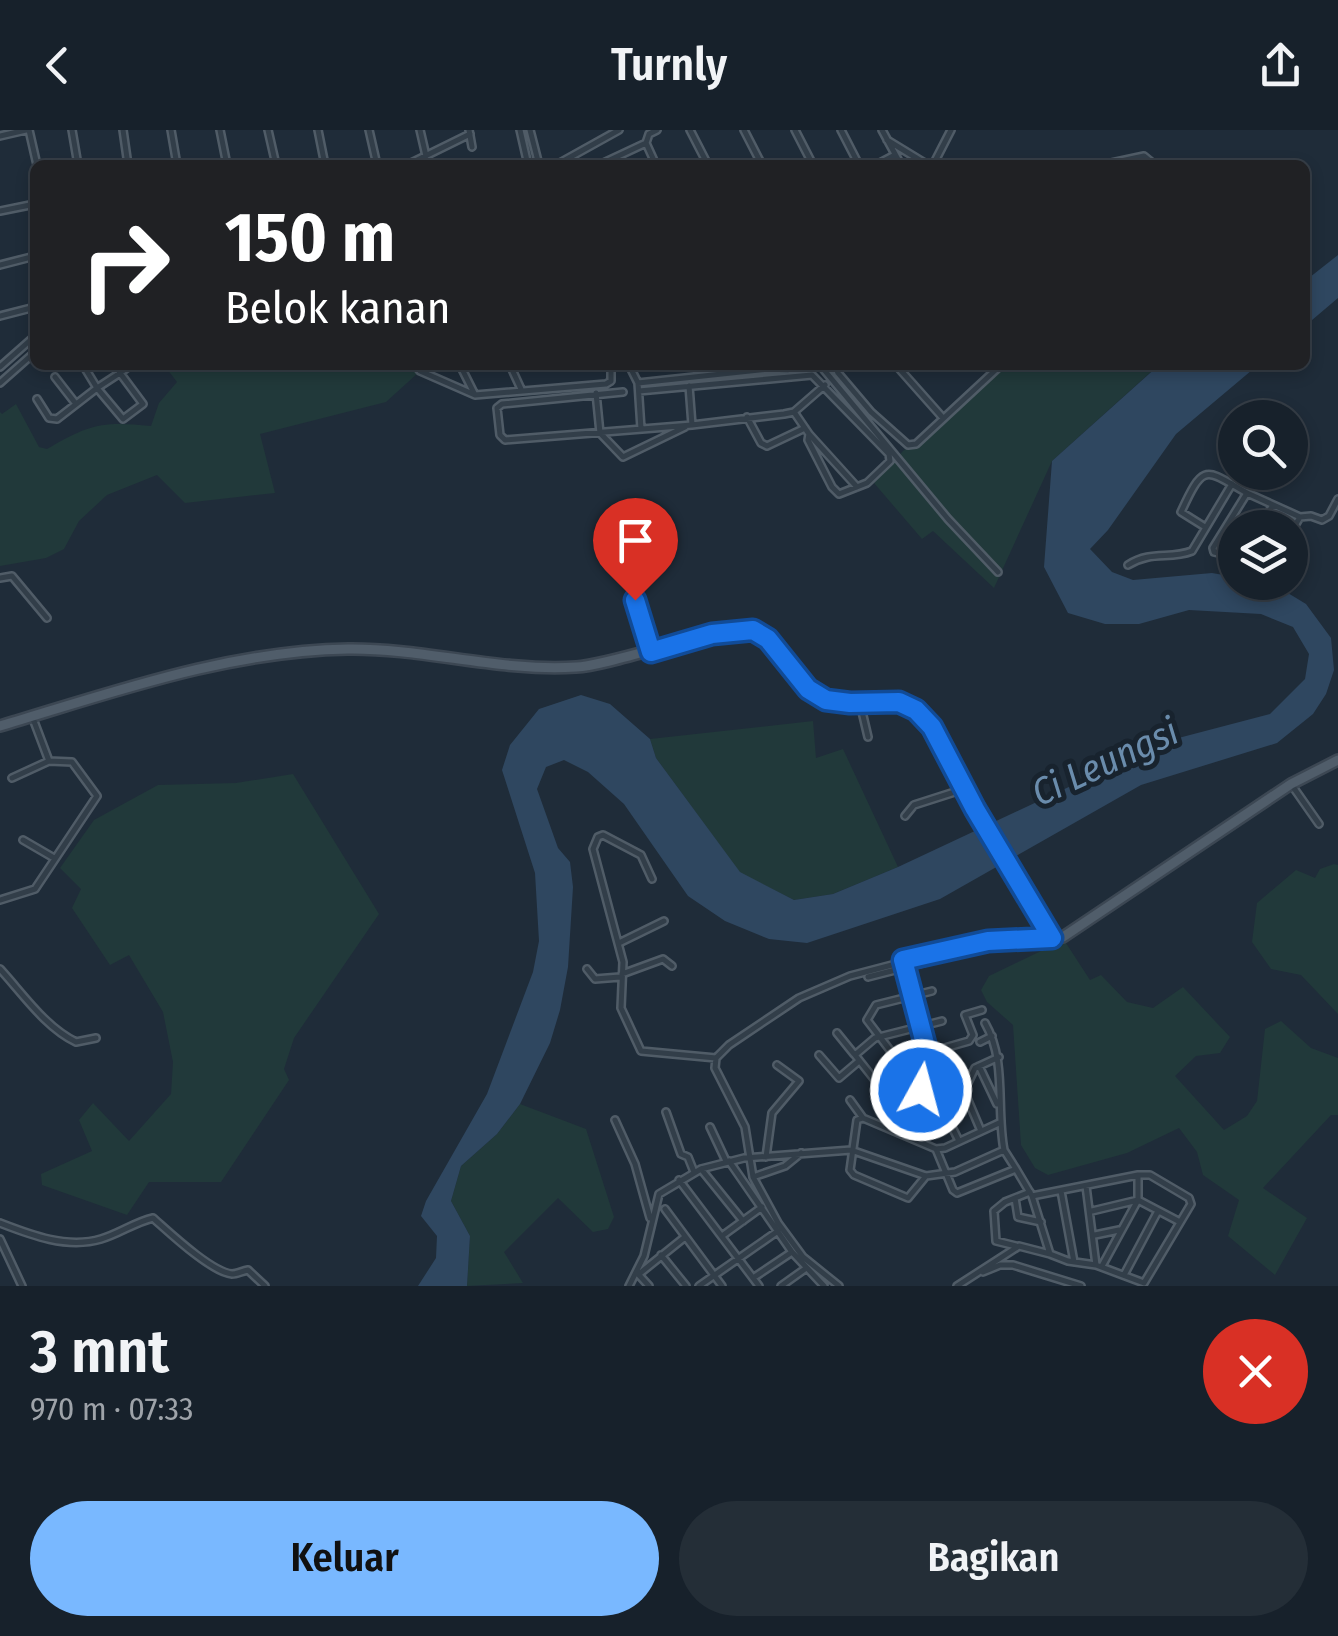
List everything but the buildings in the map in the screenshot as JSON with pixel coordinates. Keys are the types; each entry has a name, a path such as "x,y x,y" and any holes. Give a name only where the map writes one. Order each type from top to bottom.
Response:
{"main road":[{"path":"0,726 198,668 311,651 378,650 554,667 593,665 712,634 753,630 768,639 816,695 837,702 899,702 916,710 932,727 975,809 1052,938 1063,937 1295,782 1338,760"}],"street":[{"path":"0,136 28,130 36,160"},
{"path":"72,130 77,160"},
{"path":"123,130 127,160"},
{"path":"170,130 176,160"},
{"path":"220,130 226,160"},
{"path":"268,130 275,160"},
{"path":"318,130 324,160"},
{"path":"369,130 376,160"},
{"path":"420,130 426,156"},
{"path":"520,130 526,160"},
{"path":"530,130 538,160"},
{"path":"565,160 619,130"},
{"path":"654,160 646,143 649,134 656,130"},
{"path":"690,130 705,160"},
{"path":"744,130 759,160"},
{"path":"794,130 810,160"},
{"path":"841,130 856,160"},
{"path":"882,130 898,160"},
{"path":"934,160 949,131"},
{"path":"418,160 470,132 472,147"},
{"path":"888,140 922,160"},
{"path":"611,160 646,143"},
{"path":"886,160 895,155"},
{"path":"1125,160 1144,156 1149,160"},
{"path":"0,211 30,205"},
{"path":"0,265 30,257"},
{"path":"0,316 30,308"},
{"path":"0,367 30,340"},
{"path":"0,383 30,356"},
{"path":"86,370 124,419 142,401 120,372"},
{"path":"37,400 54,421 123,370"},
{"path":"420,370 475,395 606,384 611,381 611,370"},
{"path":"462,370 475,395"},
{"path":"512,370 522,390"},
{"path":"631,370 638,387 641,429"},
{"path":"638,387 754,370"},
{"path":"824,370 998,572"},
{"path":"837,370 905,445 916,444 996,370"},
{"path":"902,370 942,418"},
{"path":"638,387 812,375 891,457 890,462 867,483 839,494 808,440 807,431"},
{"path":"55,377 76,404"},
{"path":"623,392 502,404 497,408 500,435 506,440 600,433 794,412 825,385"},
{"path":"689,386 690,425"},
{"path":"596,393 600,433 625,457 690,425"},
{"path":"794,412 857,487"},
{"path":"747,417 761,444 767,446 807,431"},
{"path":"1206,527 1181,512 1201,477 1211,472 1218,476"},
{"path":"1128,565 1152,554 1188,553 1228,490"},
{"path":"1243,490 1284,510"},
{"path":"1237,510 1248,493"},
{"path":"1308,518 1326,519 1338,499"},
{"path":"1270,510 1273,505"},
{"path":"0,578 12,576 47,618"},
{"path":"635,600 651,652"},
{"path":"860,703 868,737"},
{"path":"32,716 49,761"},
{"path":"0,900 34,889 97,796 72,762 49,761 12,778"},
{"path":"1295,782 1319,824"},
{"path":"905,816 914,806 964,788"},
{"path":"652,879 641,855 603,835 598,837 593,848 619,943 621,1008 638,1050 716,1058"},
{"path":"23,840 54,858"},
{"path":"619,943 664,921"},
{"path":"839,1286 794,1246 752,1177 745,1127 715,1068 716,1058 729,1045 819,987 903,960 988,941 1052,938"},
{"path":"868,977 950,956"},
{"path":"587,970 594,979 621,975 663,960 672,966"},
{"path":"903,960 939,1100"},
{"path":"0,968 62,1034 76,1042 96,1038"},
{"path":"921,1090 867,1020 872,1008 932,991"},
{"path":"928,1052 969,1042 973,1036 965,1015 982,1010"},
{"path":"819,1055 839,1078 879,1037 942,1021"},
{"path":"985,1023 998,1057 999,1123 1004,1150 1031,1194 1050,1254"},
{"path":"838,1033 897,1108 934,1080 967,1074"},
{"path":"980,1042 992,1036"},
{"path":"980,1130 964,1094 970,1075 998,1057"},
{"path":"766,1157 772,1113 799,1081 777,1065"},
{"path":"979,1066 998,1107"},
{"path":"850,1100 863,1118 936,1149 953,1190 960,1193 1016,1170"},
{"path":"666,1112 681,1154 688,1156 743,1221"},
{"path":"948,1117 959,1140"},
{"path":"863,1118 857,1120 850,1150 850,1170 854,1175 904,1197 912,1197 926,1176"},
{"path":"615,1120 634,1164 650,1221"},
{"path":"936,1149 999,1123"},
{"path":"710,1128 727,1160 792,1252 824,1286"},
{"path":"637,1274 659,1194 698,1170 727,1160 850,1150 926,1176 1004,1150"},
{"path":"752,1177 786,1166 801,1153"},
{"path":"1099,1266 1138,1200 1138,1175"},
{"path":"1138,1175 1150,1176 1189,1198 1191,1204 1147,1282 1099,1266 1000,1244 996,1239 996,1208 1031,1194 1061,1192 1138,1175"},
{"path":"680,1180 758,1286"},
{"path":"1086,1186 1099,1266"},
{"path":"1061,1192 1074,1262"},
{"path":"1015,1198 1017,1228"},
{"path":"1092,1211 1138,1200 1180,1222"},
{"path":"722,1236 762,1206"},
{"path":"665,1208 722,1286"},
{"path":"1124,1275 1158,1211"},
{"path":"1018,1217 1041,1222"},
{"path":"0,1223 35,1237 80,1242 99,1240 153,1218 172,1238 208,1261 232,1274 248,1270 265,1286"},
{"path":"1095,1235 1119,1230"},
{"path":"700,1286 778,1231"},
{"path":"628,1286 637,1274 685,1237"},
{"path":"0,1239 22,1286"},
{"path":"983,1272 1019,1246"},
{"path":"752,1278 792,1252"},
{"path":"661,1255 686,1286"},
{"path":"957,1286 1000,1265 1013,1265 1080,1286"},
{"path":"782,1286 806,1269"},
{"path":"637,1274 649,1286"}],"green space":[{"path":"168,370 418,373 386,402 260,434 275,493 185,503 157,475 107,495 79,521 64,549 46,558 0,566 0,412 16,404 39,447 47,449 97,426 151,426 159,403 177,382"},
{"path":"996,370 1153,370 1052,461 994,588 933,531 922,539 874,483 903,451"},
{"path":"813,721 816,758 843,749 898,867 833,894 794,900 740,873 656,758 650,739"},
{"path":"293,774 379,914 294,1038 284,1069 289,1080 221,1182 149,1182 127,1215 42,1185 41,1174 92,1151 79,1120 93,1103 129,1141 171,1094 173,1062 163,1012 129,955 110,965 72,908 81,889 60,868 94,820 158,785 236,783"},
{"path":"1338,865 1338,1014 1301,975 1271,969 1252,942 1257,903 1296,870 1315,878 1320,869"},
{"path":"1064,940 1090,980 1101,975 1127,1002 1153,1008 1183,987 1230,1037 1220,1053 1196,1056 1175,1076 1224,1130 1247,1116 1257,1101 1265,1029 1281,1021 1311,1048 1338,1058 1338,1115 1331,1115 1263,1188 1307,1218 1275,1275 1228,1236 1239,1200 1203,1175 1197,1152 1179,1128 1127,1153 1048,1175 1035,1168 1021,1145 1013,1025 987,1002 981,990 989,976"},
{"path":"520,1104 586,1129 614,1217 608,1229 593,1232 558,1198 504,1252 523,1283 467,1286 470,1236 451,1201 461,1166 497,1134"}],"water":[{"path":"1338,255 1338,298 1310,322 1310,277"},
{"path":"1153,370 1252,370 1176,434 1108,530 1090,549 1112,572 1133,580 1212,573 1218,574 1218,600 1299,600 1306,604 1331,638 1334,670 1326,694 1313,714 1277,743 1141,785 940,899 807,943 769,939 725,921 688,896 624,804 588,772 564,760 546,767 537,789 558,848 570,862 573,887 568,967 560,1010 550,1043 520,1104 497,1134 461,1166 451,1201 470,1236 467,1286 418,1286 436,1258 437,1236 421,1216 426,1201 487,1094 533,972 539,941 535,873 502,770 510,745 539,709 581,695 610,704 650,739 656,758 740,872 794,900 833,894 898,867 1167,741 1270,714 1305,679 1309,654 1293,627 1261,614 1189,610 1139,624 1105,624 1068,613 1044,567 1052,461"}],"route":[{"path":"635,600 651,652 712,634 753,630 768,639 816,695 837,702 899,702 916,710 932,727 975,809 1052,938 988,941 903,960 934,1077 921,1090"}],"water label":[{"name":"Ci Leungsi","path":"1105,762"}]}
